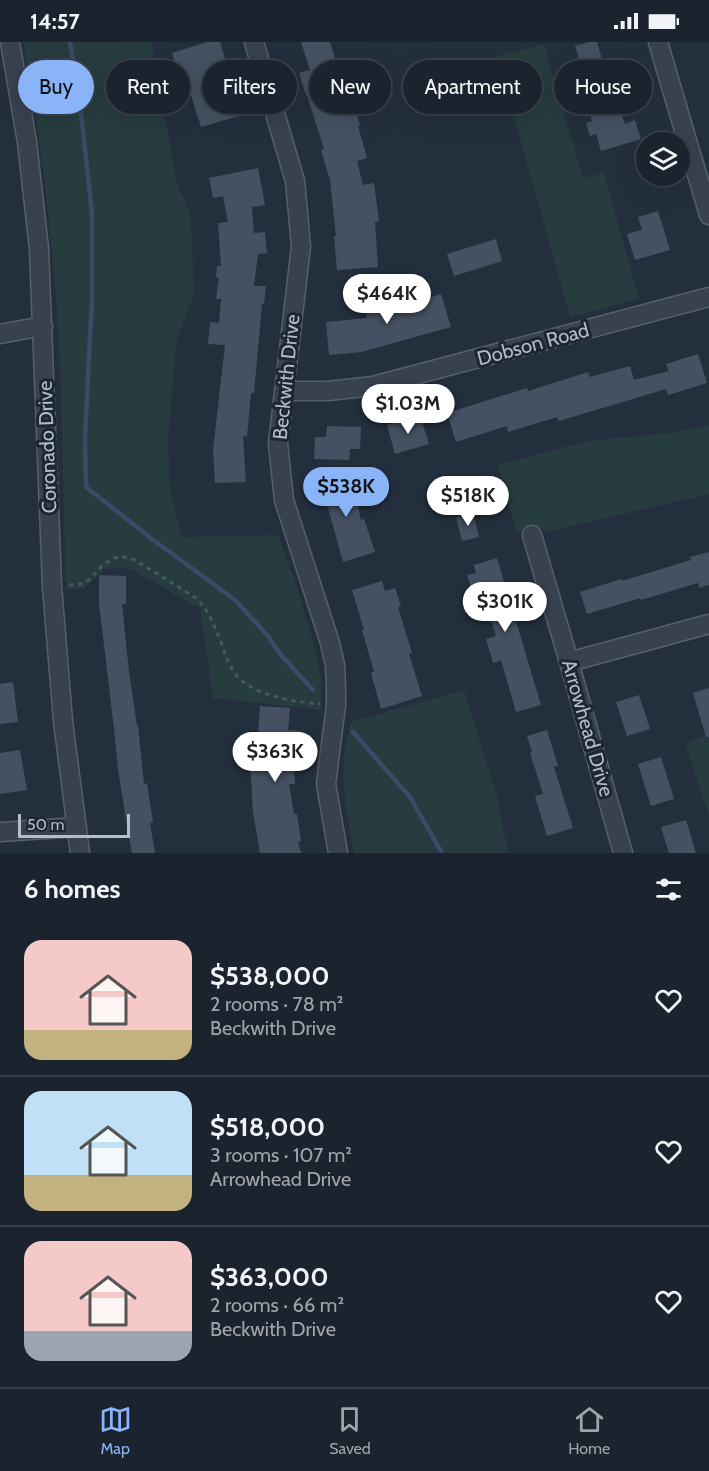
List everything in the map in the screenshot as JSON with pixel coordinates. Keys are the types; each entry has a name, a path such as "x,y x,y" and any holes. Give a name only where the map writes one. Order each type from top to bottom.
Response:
{"street":[{"name":"Coronado Drive","path":"10,42 9,86 27,142 39,249 52,586 63,721 80,853"},
{"name":"Beckwith Drive","path":"254,42 295,181 301,246 278,444 284,500 330,643 334,665 336,705 326,784 338,853"},
{"path":"658,42 709,215"},
{"name":"Dobson Road","path":"285,392 328,391 373,386 709,297"},
{"path":"0,334 43,326"},
{"name":"Arrowhead Drive","path":"532,535 623,853"},
{"path":"569,662 709,624"},
{"path":"0,832 77,827"}],"path":[{"path":"52,586 82,584 114,558 123,557 135,560 202,604 209,614 229,663 238,677 249,686 294,702 336,705"}],"green space":[{"path":"23,42 151,42 154,60 106,60 106,114 164,114 177,183 191,216 194,294 176,342 168,439 170,491 182,537 278,535 313,641 321,677 321,710 213,698 200,609 133,570 119,567 104,570 84,589 66,590 58,326 49,219 35,114 94,114 94,60 26,60"},
{"path":"544,44 554,78 554,114 564,114 583,178 604,173 639,299 570,317 513,114 542,114 542,60 498,60 497,56"},
{"path":"709,425 709,494 546,532 543,527 517,533 498,465 587,441 677,432"},
{"path":"464,690 497,796 508,853 354,853 343,776 345,747 351,722"},
{"path":"709,734 709,816 685,743"}],"building":[{"path":"207,42 220,42 225,60 202,60 202,114 242,115 201,127 190,92 190,60 174,60 172,53"},
{"path":"301,42 330,42 335,60 309,60 309,67"},
{"path":"597,42 602,60 579,60 575,46"},
{"path":"309,70 309,101 306,95 299,73"},
{"path":"313,114 357,114 367,158 357,161 363,185 374,183 379,221 375,222 378,267 337,270 330,180 321,150 324,149"},
{"path":"590,114 622,114 625,124 635,120 639,132 636,132 636,140 601,151 596,134 590,136 586,123 592,121"},
{"path":"258,168 265,205 252,207 254,233 265,232 267,253 258,254 254,286 266,286 264,304 262,304 254,393 251,393 247,436 243,436 246,482 215,483 213,450 225,345 208,344 210,322 219,323 221,299 216,299 219,278 216,277 217,266 221,266 218,223 228,222 223,196 213,198 209,178"},
{"path":"658,211 670,250 635,260 627,234 642,230 638,217"},
{"path":"496,239 502,261 454,276 447,254"},
{"path":"441,294 451,327 361,352 329,355 326,322 367,318 364,308 397,298 400,307"},
{"path":"698,354 707,383 668,395 666,389 559,421 557,417 508,432 507,426 456,442 447,413 588,372 590,377 630,366 634,380 669,371 666,364"},
{"path":"420,415 429,444 395,454 387,425"},
{"path":"327,426 361,427 360,449 350,449 349,460 314,459 315,437 326,437"},
{"path":"351,474 361,520 364,519 375,552 343,562 325,497 322,498 318,482"},
{"path":"473,512 479,537 462,541 456,517"},
{"path":"709,552 709,585 699,588 698,583 587,614 580,592 691,560 690,557"},
{"path":"497,558 541,705 516,712 501,660 493,663 486,639 496,636 487,605 477,608 467,575 476,573 474,565"},
{"path":"99,575 126,576 126,604 122,604 129,672 144,784 147,783 153,822 150,823 155,853 132,853 118,769 99,603"},
{"path":"382,581 385,591 395,588 401,606 398,607 412,653 409,654 422,696 381,709 371,673 374,672 362,630 364,630 352,590"},
{"path":"13,682 18,722 0,724 0,684"},
{"path":"709,688 709,737 706,737 693,693"},
{"path":"639,695 650,729 627,736 616,702"},
{"path":"260,706 290,708 288,730 300,731 298,750 293,750 295,784 289,784 294,814 297,814 301,841 298,842 301,853 260,853 253,812 250,763 256,762"},
{"path":"547,730 558,766 554,767 573,828 547,836 535,796 543,794 527,736"},
{"path":"20,750 27,790 0,794 0,753"},
{"path":"661,757 674,799 651,806 638,764"},
{"path":"686,820 696,853 669,853 661,827"}],"waterway":[{"path":"70,42 79,95 92,213 92,298 85,437 86,487 235,600 313,690"},
{"path":"353,732 410,797 442,853"}]}
